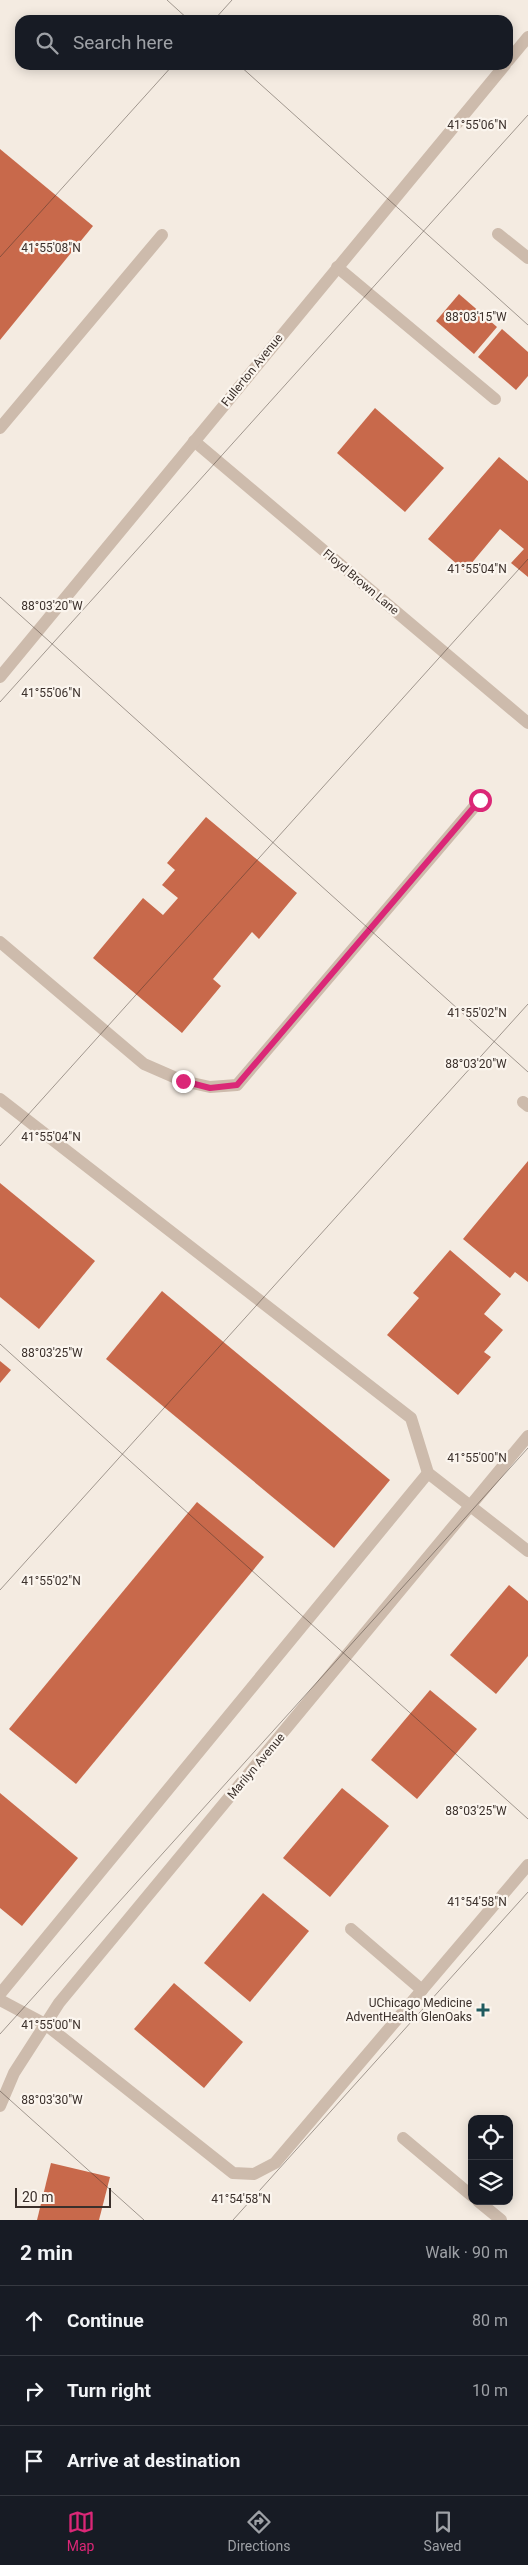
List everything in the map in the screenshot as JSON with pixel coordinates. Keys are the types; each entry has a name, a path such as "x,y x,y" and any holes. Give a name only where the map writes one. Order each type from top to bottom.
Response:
{"street":[{"path":"513,56 528,38"},
{"name":"Fullerton Avenue","path":"0,677 501,70"},
{"path":"498,234 528,258"},
{"path":"0,428 162,235"},
{"path":"337,267 496,399"},
{"name":"Floyd Brown Lane","path":"194,441 528,724"},
{"path":"0,942 144,1064 183,1081 210,1088 237,1085 480,800"},
{"path":"0,1099 411,1418 428,1473 528,1551"},
{"name":"Marilyn Avenue","path":"0,2106 14,2073 59,2003 528,1436"},
{"path":"0,1994 428,1473"},
{"path":"0,2000 45,2024 233,2173 254,2174 275,2163 528,1865"},
{"path":"351,1929 422,1990"},
{"path":"403,2138 468,2193"},
{"path":"483,2205 501,2220"}],"building":[{"path":"0,149 93,226 0,340"},
{"path":"459,294 497,327 474,354 436,321"},
{"path":"502,329 528,352 528,376 516,390 478,357"},
{"path":"375,408 444,468 405,512 337,453"},
{"path":"499,457 528,481 528,577 511,563 524,549 500,529 465,571 428,539"},
{"path":"206,817 297,893 259,939 252,932 213,979 221,986 182,1033 93,958 143,898 163,915 178,898 162,885 175,870 167,863"},
{"path":"528,1161 528,1282 515,1272 510,1278 463,1239"},
{"path":"0,1183 95,1261 39,1329 0,1297"},
{"path":"450,1250 501,1294 484,1314 503,1330 484,1352 491,1357 458,1395 387,1335 419,1298 413,1293"},
{"path":"162,1291 390,1480 334,1548 106,1359"},
{"path":"0,1361 11,1370 0,1383"},
{"path":"197,1502 264,1557 76,1784 9,1729"},
{"path":"509,1585 528,1601 528,1656 496,1694 450,1655"},
{"path":"430,1690 477,1729 417,1799 371,1760"},
{"path":"342,1788 389,1826 330,1897 283,1858"},
{"path":"0,1793 78,1858 22,1926 0,1908"},
{"path":"263,1893 309,1931 250,2002 204,1963"},
{"path":"174,1983 243,2042 204,2088 134,2029"},
{"path":"51,2163 110,2177 99,2220 37,2220"}],"place":[{"name":"UChicago Medicine AdventHealth GlenOaks","path":"483,2010"}],"route":[{"path":"183,1081 210,1088 237,1085 480,800"}]}
